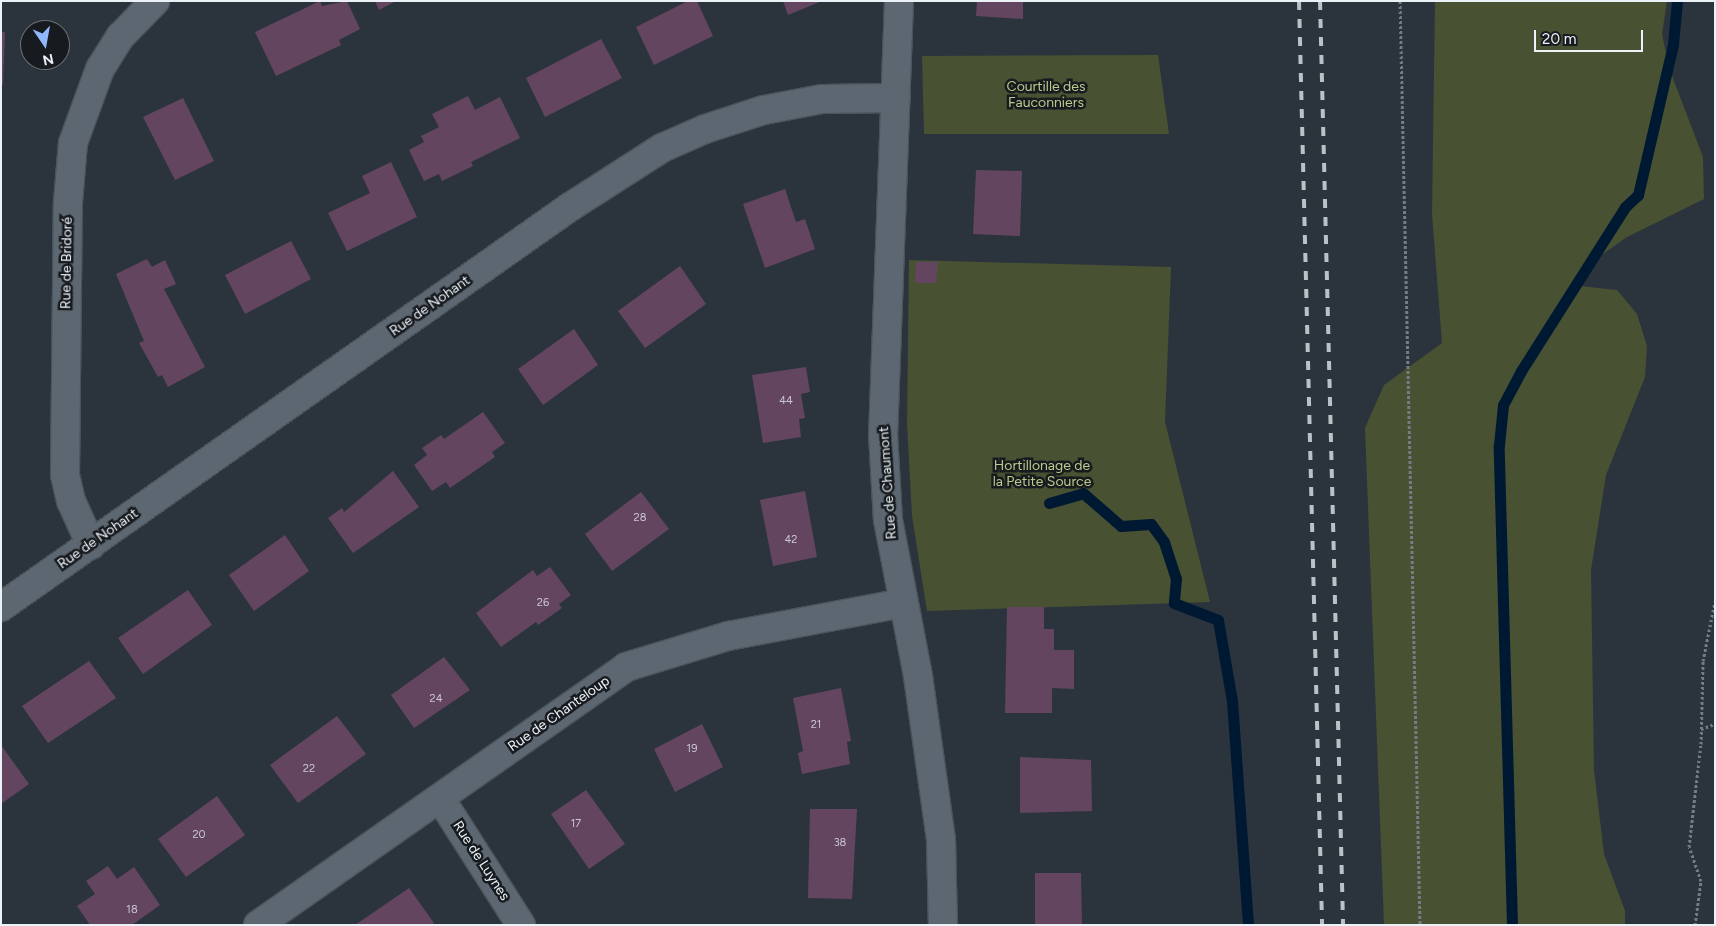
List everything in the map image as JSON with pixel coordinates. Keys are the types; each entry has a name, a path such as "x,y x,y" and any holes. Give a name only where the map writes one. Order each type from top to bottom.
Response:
{"street":[{"name":"Rue de Bridoré","path":"90,545 71,501 65,474 68,202 73,143 100,68 121,36 155,1"},
{"path":"896,98 899,1"},
{"name":"Rue de Nohant","path":"1,607 562,213 662,148 705,129 764,110 822,99 896,98"},
{"name":"Rue de Chaumont","path":"896,98 883,434 888,520 941,839 943,925"},
{"name":"Rue de Chanteloup","path":"258,925 626,667 728,636 903,603"},
{"name":"Rue de Luynes","path":"440,798 521,925"}],"path":[{"path":"1400,1 1420,925"},
{"path":"1695,925 1701,881 1689,847 1701,729 1703,661 1715,601"},
{"path":"1701,729 1715,724"}],"green space":[{"path":"1435,1 1667,1 1662,34 1669,68 1703,157 1704,199 1627,237 1600,256 1580,286 1617,290 1637,314 1647,346 1645,377 1606,475 1591,570 1594,770 1604,854 1625,911 1625,925 1384,925 1365,428 1384,385 1442,343 1432,214"},
{"name":"Courtille des Fauconniers","path":"1158,55 1169,134 924,134 922,56"},
{"name":"Hortillonage de la Petite Source","path":"909,260 1171,267 1165,422 1210,602 927,611 912,516 907,423"}],"building":[{"path":"320,1 322,6 347,1 360,29 339,40 341,45 276,76 255,32"},
{"path":"375,1 396,1 379,10"},
{"path":"688,1 697,1 713,36 654,65 636,27"},
{"path":"783,1 822,1 788,15"},
{"path":"977,1 1023,1 1023,19 976,16"},
{"path":"1,32 5,32 3,85 1,85"},
{"path":"601,39 622,78 545,117 526,78"},
{"path":"468,96 475,110 500,97 520,138 471,162 473,166 442,181 439,174 424,181 409,150 424,142 421,136 439,127 432,114"},
{"path":"183,98 214,161 175,180 143,117"},
{"path":"391,162 417,217 347,251 328,213 370,193 362,176"},
{"path":"976,170 1022,171 1020,236 973,234"},
{"path":"785,189 796,222 805,219 815,249 765,268 743,204"},
{"path":"291,241 311,279 245,314 225,275"},
{"path":"147,259 152,267 165,260 176,284 164,289 205,367 168,387 162,375 158,377 139,343 144,341 116,274"},
{"path":"916,262 938,262 936,283 915,283"},
{"path":"680,266 706,304 645,348 618,311"},
{"path":"574,329 598,365 543,405 518,369"},
{"path":"806,367 810,392 801,394 805,418 799,419 801,437 763,443 752,375"},
{"path":"483,412 505,443 492,452 495,457 450,488 446,482 432,491 414,465 427,455 422,448 441,435 444,439"},
{"path":"393,471 419,507 353,553 328,518 342,508 344,512"},
{"path":"805,491 817,557 773,566 760,500"},
{"path":"641,492 669,529 612,571 585,534"},
{"path":"285,535 309,571 254,611 229,575"},
{"path":"550,567 571,595 559,604 562,608 538,625 536,622 501,647 476,613 533,570 537,576"},
{"path":"188,590 212,625 143,674 118,638"},
{"path":"1007,607 1044,607 1044,629 1054,629 1054,650 1074,650 1074,689 1052,688 1052,713 1005,713"},
{"path":"444,657 470,690 414,728 391,695"},
{"path":"89,661 116,698 48,743 22,706"},
{"path":"841,688 851,741 847,742 850,764 802,774 798,753 803,751 793,698"},
{"path":"337,716 366,754 298,803 270,765"},
{"path":"702,724 723,767 675,792 654,749"},
{"path":"1,745 29,784 1,804"},
{"path":"1020,757 1091,760 1092,811 1020,813"},
{"path":"586,790 625,844 589,869 551,814"},
{"path":"217,796 245,835 186,877 158,839"},
{"path":"810,809 857,809 852,899 808,898"},
{"path":"108,866 117,879 134,867 160,905 132,925 90,925 77,906 95,894 86,881"},
{"path":"1035,873 1081,873 1082,925 1035,925"},
{"path":"409,888 434,923 431,925 355,925"}],"waterway":[{"path":"1512,925 1499,445 1503,405 1521,371 1625,207 1638,195 1673,44 1677,1"},
{"path":"1049,503 1083,493 1121,526 1151,524 1164,542 1176,578 1174,603 1218,620 1232,701 1248,925"}],"railway":[{"path":"1299,1 1322,925"},
{"path":"1320,1 1343,925"}]}
